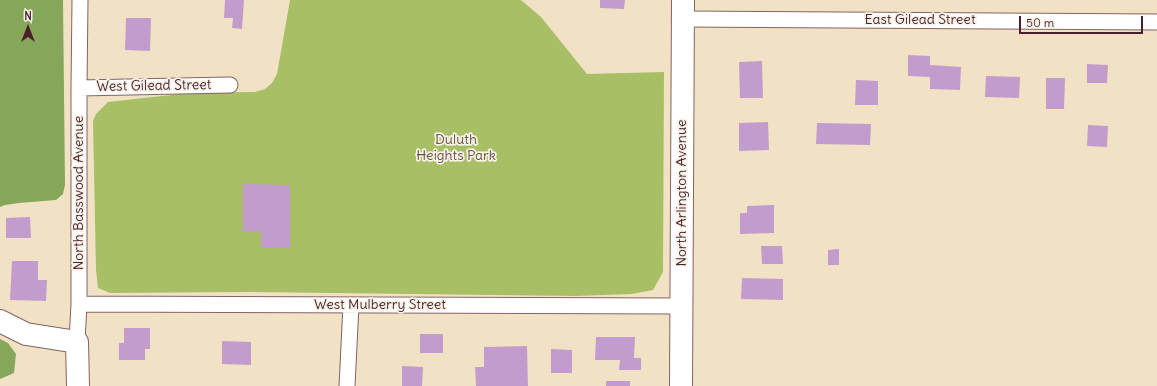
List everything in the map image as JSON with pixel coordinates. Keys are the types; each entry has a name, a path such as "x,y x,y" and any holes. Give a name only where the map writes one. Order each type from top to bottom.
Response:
{"main road":[{"name":"North Arlington Avenue","path":"681,386 683,9"},
{"path":"0,321 26,334 77,342"},
{"name":"North Basswood Avenue","path":"77,342 78,386"}],"street":[{"name":"North Basswood Avenue","path":"77,342 79,304 80,0"},
{"name":"East Gilead Street","path":"683,9 1157,22"},
{"name":"West Gilead Street","path":"79,88 230,85"},
{"name":"West Mulberry Street","path":"79,304 682,306"},
{"path":"347,386 351,305"}],"green space":[{"path":"0,0 63,0 65,185 63,194 56,200 19,203 0,207"},
{"name":"Duluth Heights Park","path":"290,0 521,0 541,17 587,74 664,72 663,272 653,290 632,294 575,296 250,292 110,293 98,288 96,270 93,121 96,114 108,102 189,93 255,92 265,89 272,83 277,74"},
{"path":"0,339 8,343 16,354 14,373 0,379"}],"building":[{"path":"225,0 244,0 242,29 232,28 233,18 224,18"},
{"path":"600,0 625,0 624,9 600,8"},
{"path":"126,18 151,18 150,51 125,50"},
{"path":"908,55 930,56 930,65 961,67 960,90 930,89 930,77 908,76"},
{"path":"762,61 763,98 740,98 739,62"},
{"path":"1087,64 1108,65 1107,83 1087,83"},
{"path":"986,76 1020,77 1019,98 985,97"},
{"path":"1046,78 1065,78 1064,109 1046,109"},
{"path":"856,80 878,81 878,105 855,105"},
{"path":"768,122 769,150 739,151 739,123"},
{"path":"817,123 871,124 870,145 816,144"},
{"path":"1088,125 1108,126 1107,147 1087,146"},
{"path":"243,184 290,185 290,248 261,247 261,231 243,231"},
{"path":"774,205 774,233 740,234 740,213 747,213 747,206"},
{"path":"30,217 31,238 6,238 6,218"},
{"path":"761,246 782,246 783,264 762,264"},
{"path":"839,249 839,265 828,265 828,250"},
{"path":"12,261 38,261 38,280 47,280 46,301 10,300"},
{"path":"742,278 783,279 783,300 741,299"},
{"path":"124,328 150,328 150,349 145,349 145,360 119,360 119,343 124,343"},
{"path":"420,334 443,334 443,353 420,353"},
{"path":"596,337 635,337 634,358 641,358 641,370 619,370 620,360 595,360"},
{"path":"222,341 251,342 251,365 222,364"},
{"path":"527,346 528,386 476,386 475,367 484,367 484,347"},
{"path":"551,349 572,350 572,373 551,373"},
{"path":"402,366 423,367 422,386 402,386"},
{"path":"606,381 630,381 630,386 606,386"}]}
